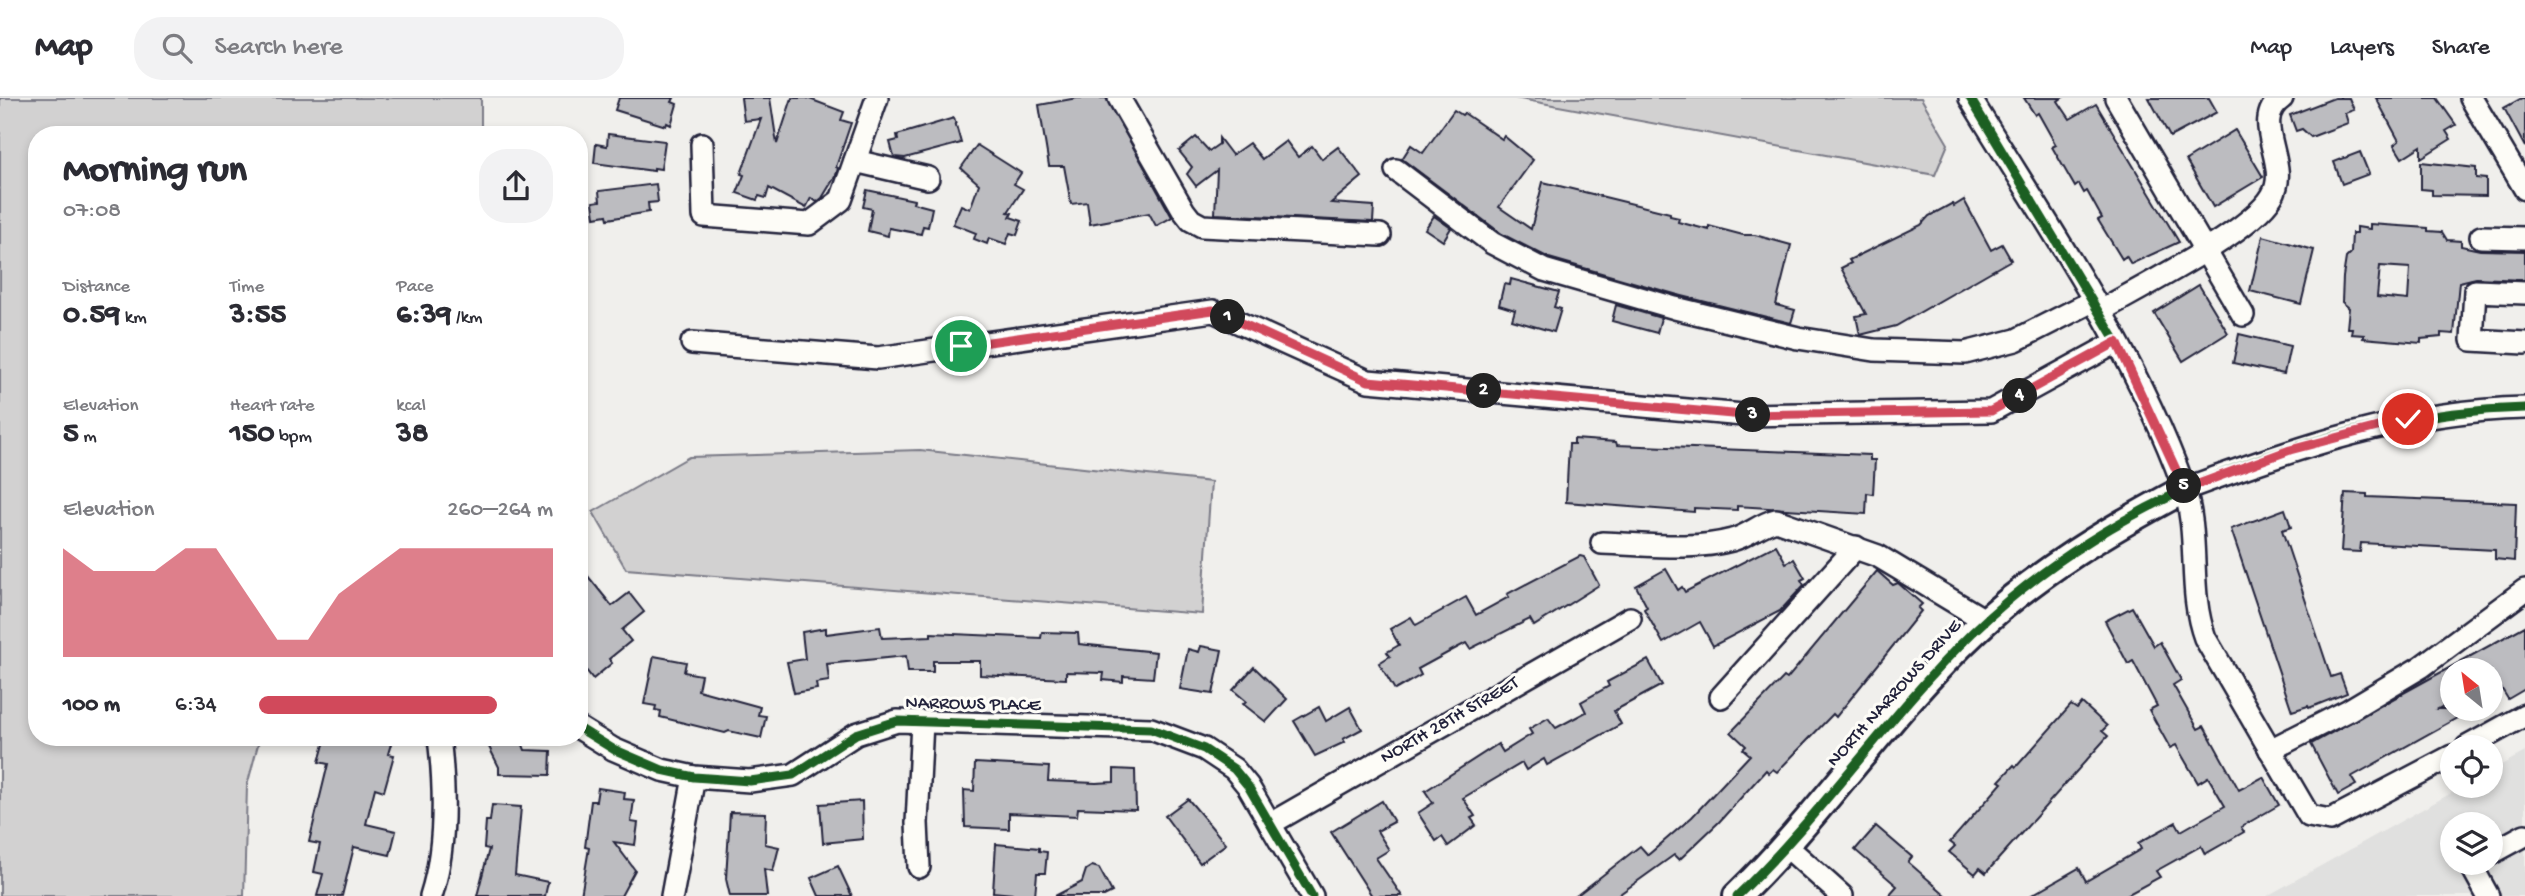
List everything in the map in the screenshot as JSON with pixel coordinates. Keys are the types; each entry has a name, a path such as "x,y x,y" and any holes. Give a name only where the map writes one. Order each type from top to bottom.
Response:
{"main road":[{"name":"NORTH NARROWS DRIVE","path":"1737,896 1901,711 1986,621 2039,577 2106,531 2185,489"}],"street":[{"path":"702,144 704,216 808,224 841,200 877,98"},
{"path":"1119,98 1191,220 1202,226 1380,235"},
{"path":"1970,98 2117,342 2185,489 2193,538 2196,614 2205,638 2309,816 2330,820 2440,761"},
{"path":"2116,98 2242,315"},
{"path":"1396,170 1492,243 1544,270 1675,308 1798,338 1874,350 1965,353 1987,350 2016,340 2097,306 2205,250 2260,212 2273,195 2279,170 2267,119 2270,109 2282,98"},
{"path":"2472,98 2525,189"},
{"path":"855,161 928,178"},
{"path":"2481,237 2525,238"},
{"path":"2525,293 2476,291 2472,340 2525,342"},
{"path":"692,343 878,358 1213,310 1368,381 1743,415 1991,411 2117,342"},
{"path":"2185,489 2290,450 2377,425 2489,409 2525,408"},
{"path":"1602,543 1709,544 1735,540 1759,524 1776,520 1878,556 1986,621"},
{"path":"1721,697 1856,547"},
{"path":"2270,750 2349,710 2421,667 2525,590"},
{"name":"NORTH 28TH STREET","path":"1270,824 1630,618"},
{"path":"2489,735 2525,715"},
{"path":"919,867 917,822 922,722"},
{"name":"NARROWS PLACE","path":"588,733 635,760 694,777 750,781 785,777 829,754 856,734 886,723 1151,729 1204,748 1234,769 1248,786 1312,896"},
{"path":"431,896 438,862 444,797 440,746"},
{"path":"672,896 694,777"},
{"path":"2503,847 2525,835"},
{"path":"1784,844 1842,896"},
{"path":"2476,875 2488,896"}],"shaded area":[{"path":"0,98 481,98 481,126 28,126 28,746 258,746 247,786 244,896 0,896"},
{"path":"1515,98 1921,98 1948,144 1935,175"},
{"path":"920,450 1211,482 1202,614 626,569 593,512 689,457"},
{"path":"2525,752 2525,896 2267,896 2443,798 2503,798 2503,764"}],"building":[{"path":"619,98 674,98 672,102 677,104 671,125 667,123 666,126 615,110"},
{"path":"741,98 770,98 777,144 792,98 807,98 844,112 841,120 851,123 836,167 836,175 817,202 811,198 806,208 769,188 766,198 759,196 757,200 737,193 761,119 744,121"},
{"path":"1077,98 1106,98 1172,217 1156,226 1149,213 1090,224 1087,202 1071,204 1064,166 1049,166 1039,105"},
{"path":"2024,98 2062,98 2058,101 2070,119 2096,104 2179,242 2131,264 2126,256 2122,259 2098,220 2102,218 2087,191 2084,193 2079,184 2075,187 2052,147 2056,145 2038,113 2035,115"},
{"path":"2149,98 2209,98 2217,112 2170,137"},
{"path":"2334,98 2349,98 2354,110 2345,113 2348,123 2311,137 2302,129 2296,131 2290,115"},
{"path":"2376,98 2437,98 2456,125 2446,131 2451,139 2421,158 2421,146 2402,158 2394,145 2399,141"},
{"path":"2525,98 2525,147 2504,108"},
{"path":"1454,110 1462,115 1464,113 1502,139 1504,136 1533,160 1499,207 1531,229 1543,182 1670,213 1670,216 1679,218 1678,222 1709,230 1709,226 1791,245 1776,305 1795,310 1791,323 1678,295 1549,258 1502,234 1402,159 1411,145 1423,153"},
{"path":"954,118 961,143 905,158 894,157 890,142 898,140 897,135"},
{"path":"2235,130 2263,177 2213,207 2186,160"},
{"path":"608,134 665,141 661,169 654,168 654,171 594,163 596,144 607,146"},
{"path":"1196,137 1209,151 1219,144 1219,138 1232,155 1249,143 1262,159 1286,141 1298,157 1312,146 1322,159 1338,147 1362,177 1331,203 1374,206 1373,222 1215,214 1217,170 1196,186 1187,174 1192,167 1179,151"},
{"path":"977,145 1021,173 1014,184 1023,189 1008,212 1012,213 1010,217 1022,221 1017,235 1010,233 1006,244 989,238 987,244 974,239 976,233 953,224 961,205 970,209 979,184 961,168"},
{"path":"2360,152 2369,174 2342,184 2334,162"},
{"path":"2421,162 2476,168 2476,178 2486,179 2486,196 2432,195 2432,190 2421,189"},
{"path":"656,184 658,202 648,203 649,212 608,219 607,215 595,217 593,202 600,201 599,191"},
{"path":"867,190 914,200 913,203 932,208 928,227 923,226 921,234 889,228 888,236 868,231 872,209 863,207"},
{"path":"1964,200 1991,250 2002,244 2011,260 1896,326 1860,335 1856,316 1866,314 1841,268 1851,263 1849,260 1921,225 1929,216 1953,203 1954,206"},
{"path":"1434,216 1451,228 1443,241 1425,229"},
{"path":"2370,224 2428,228 2428,231 2442,232 2447,240 2461,241 2461,246 2480,250 2525,251 2525,280 2476,278 2459,282 2454,334 2441,333 2441,337 2421,339 2421,343 2363,338 2364,335 2351,334 2352,328 2347,328 2349,308 2342,302 2343,277 2346,258 2351,253 2352,233 2357,233 2357,227 2370,229","holes":["2380,266 2410,268 2408,300 2377,297"]},
{"path":"2263,236 2314,250 2301,304 2250,291"},
{"path":"1511,279 1559,292 1554,307 1561,309 1554,332 1512,320 1515,310 1499,305 1504,284 1510,285"},
{"path":"2199,285 2228,333 2183,361 2154,313"},
{"path":"1616,305 1661,318 1657,333 1612,321"},
{"path":"2239,334 2290,346 2284,374 2233,363"},
{"path":"1574,439 1616,442 1617,445 1870,455 1870,460 1875,460 1873,494 1867,493 1866,514 1737,506 1737,510 1694,508 1694,512 1566,502 1569,444 1574,444"},
{"path":"2345,493 2367,494 2367,497 2516,503 2514,561 2495,559 2495,550 2361,543 2360,552 2341,551"},
{"path":"2285,509 2291,527 2282,530 2331,677 2340,674 2347,693 2309,708 2308,706 2292,711 2231,529"},
{"path":"1776,545 1786,563 1794,559 1805,578 1801,580 1804,585 1780,611 1713,646 1700,622 1663,643 1644,609 1647,607 1636,586 1666,569 1678,590 1682,587 1685,592"},
{"path":"1580,556 1584,557 1599,585 1534,626 1530,619 1470,649 1466,643 1418,669 1421,675 1395,690 1379,663 1390,656 1387,652 1399,645 1390,629 1411,617 1416,625 1466,597 1476,615 1509,597 1507,594"},
{"path":"1877,571 1893,585 1898,583 1922,604 1918,608 1921,611 1836,717 1833,714 1777,772 1773,769 1769,773 1766,770 1719,822 1679,860 1674,855 1617,896 1576,896 1640,846 1648,855 1692,817 1750,755 1743,749 1746,746 1731,732 1784,677 1787,679"},
{"path":"588,576 612,606 629,593 644,612 622,630 631,641 609,659 612,663 593,679 588,673"},
{"path":"2132,607 2154,646 2160,642 2181,680 2173,685 2198,729 2204,726 2239,790 2263,777 2279,805 2241,827 2244,832 2205,854 2201,846 2156,871 2160,877 2125,896 2030,896 2079,868 2086,881 2141,849 2138,843 2176,822 2181,831 2225,806 2208,777 2198,783 2176,745 2170,748 2149,710 2157,706 2133,661 2128,664 2105,621"},
{"path":"2525,626 2525,689 2508,699 2503,691 2503,658 2467,658"},
{"path":"880,627 882,638 931,636 931,633 1041,638 1042,632 1078,633 1079,644 1156,652 1153,678 1123,676 1123,682 1103,680 1104,673 1066,672 1066,679 980,675 980,661 933,661 933,672 908,672 906,656 827,664 829,681 816,683 817,689 794,693 787,662 805,659 802,632 826,628 826,634"},
{"path":"1201,646 1222,650 1213,694 1180,689 1188,649 1199,652"},
{"path":"654,656 686,662 684,672 701,675 698,690 760,707 758,715 766,716 761,738 729,731 725,733 660,717 661,711 655,710 656,706 644,704"},
{"path":"1648,660 1662,685 1614,711 1621,724 1547,765 1544,759 1526,770 1522,763 1463,798 1475,816 1471,818 1476,825 1448,846 1442,837 1436,841 1418,813 1433,803 1425,791 1498,744 1503,752 1532,734 1529,729 1548,718 1556,728 1586,712 1581,702 1609,686 1607,682"},
{"path":"1254,667 1287,699 1266,722 1243,704 1246,701 1233,690"},
{"path":"2440,673 2440,721 2451,721 2351,777 2356,785 2338,795 2311,744"},
{"path":"2082,703 2107,726 2102,731 2108,736 1986,873 1980,868 1975,874 1949,852 1955,846 1950,842 2002,783 1999,781 2014,765 2016,767 2071,705 2077,709"},
{"path":"1319,707 1326,721 1350,707 1362,729 1343,739 1345,742 1315,756 1294,721"},
{"path":"323,746 390,746 388,754 394,755 384,791 375,788 366,824 396,831 390,855 354,847 342,896 317,896 323,874 314,872 320,844 309,842 328,764 319,762"},
{"path":"488,746 523,746 525,750 551,751 550,775 499,774 499,767"},
{"path":"975,763 1049,767 1048,781 1114,782 1114,769 1135,770 1136,810 1078,808 1077,816 1009,813 1009,829 965,827 964,790 974,791"},
{"path":"598,788 625,792 624,799 634,800 631,822 638,823 635,845 614,842 635,870 621,896 581,896 589,848 585,847 591,801 596,801"},
{"path":"1188,799 1226,844 1200,863 1165,816"},
{"path":"862,801 863,839 823,843 820,804"},
{"path":"1382,801 1394,822 1377,831 1389,850 1376,858 1402,896 1372,896 1331,832"},
{"path":"492,805 521,807 515,875 548,882 545,896 477,896 489,849 484,848 486,821 490,821"},
{"path":"730,812 766,813 765,844 779,847 773,871 764,869 767,896 730,896 726,879"},
{"path":"1876,826 1912,857 1908,862 1947,896 1888,896 1897,886 1855,850"},
{"path":"996,844 1039,848 1039,851 1047,852 1045,873 1037,873 1035,896 993,892"},
{"path":"838,866 852,896 819,896 811,878"},
{"path":"1092,866 1099,868 1112,892 1104,896 1055,896 1082,882 1086,870"}],"cycle path":[{"path":"1970,98 2125,356 2185,489"},
{"path":"1737,896 1798,832 1913,696 1973,632 2029,583 2092,540 2159,502 2229,470 2302,445 2376,426 2451,413 2525,408"},
{"path":"588,734 613,749 662,770 694,777 750,781 793,775 856,734 897,721 1151,729 1204,749 1234,769 1248,786 1312,896"}],"route":[{"path":"961,346 1213,310 1368,381 1743,415 1991,411 2034,390 2117,342 2185,489 2290,450 2408,419"}]}
